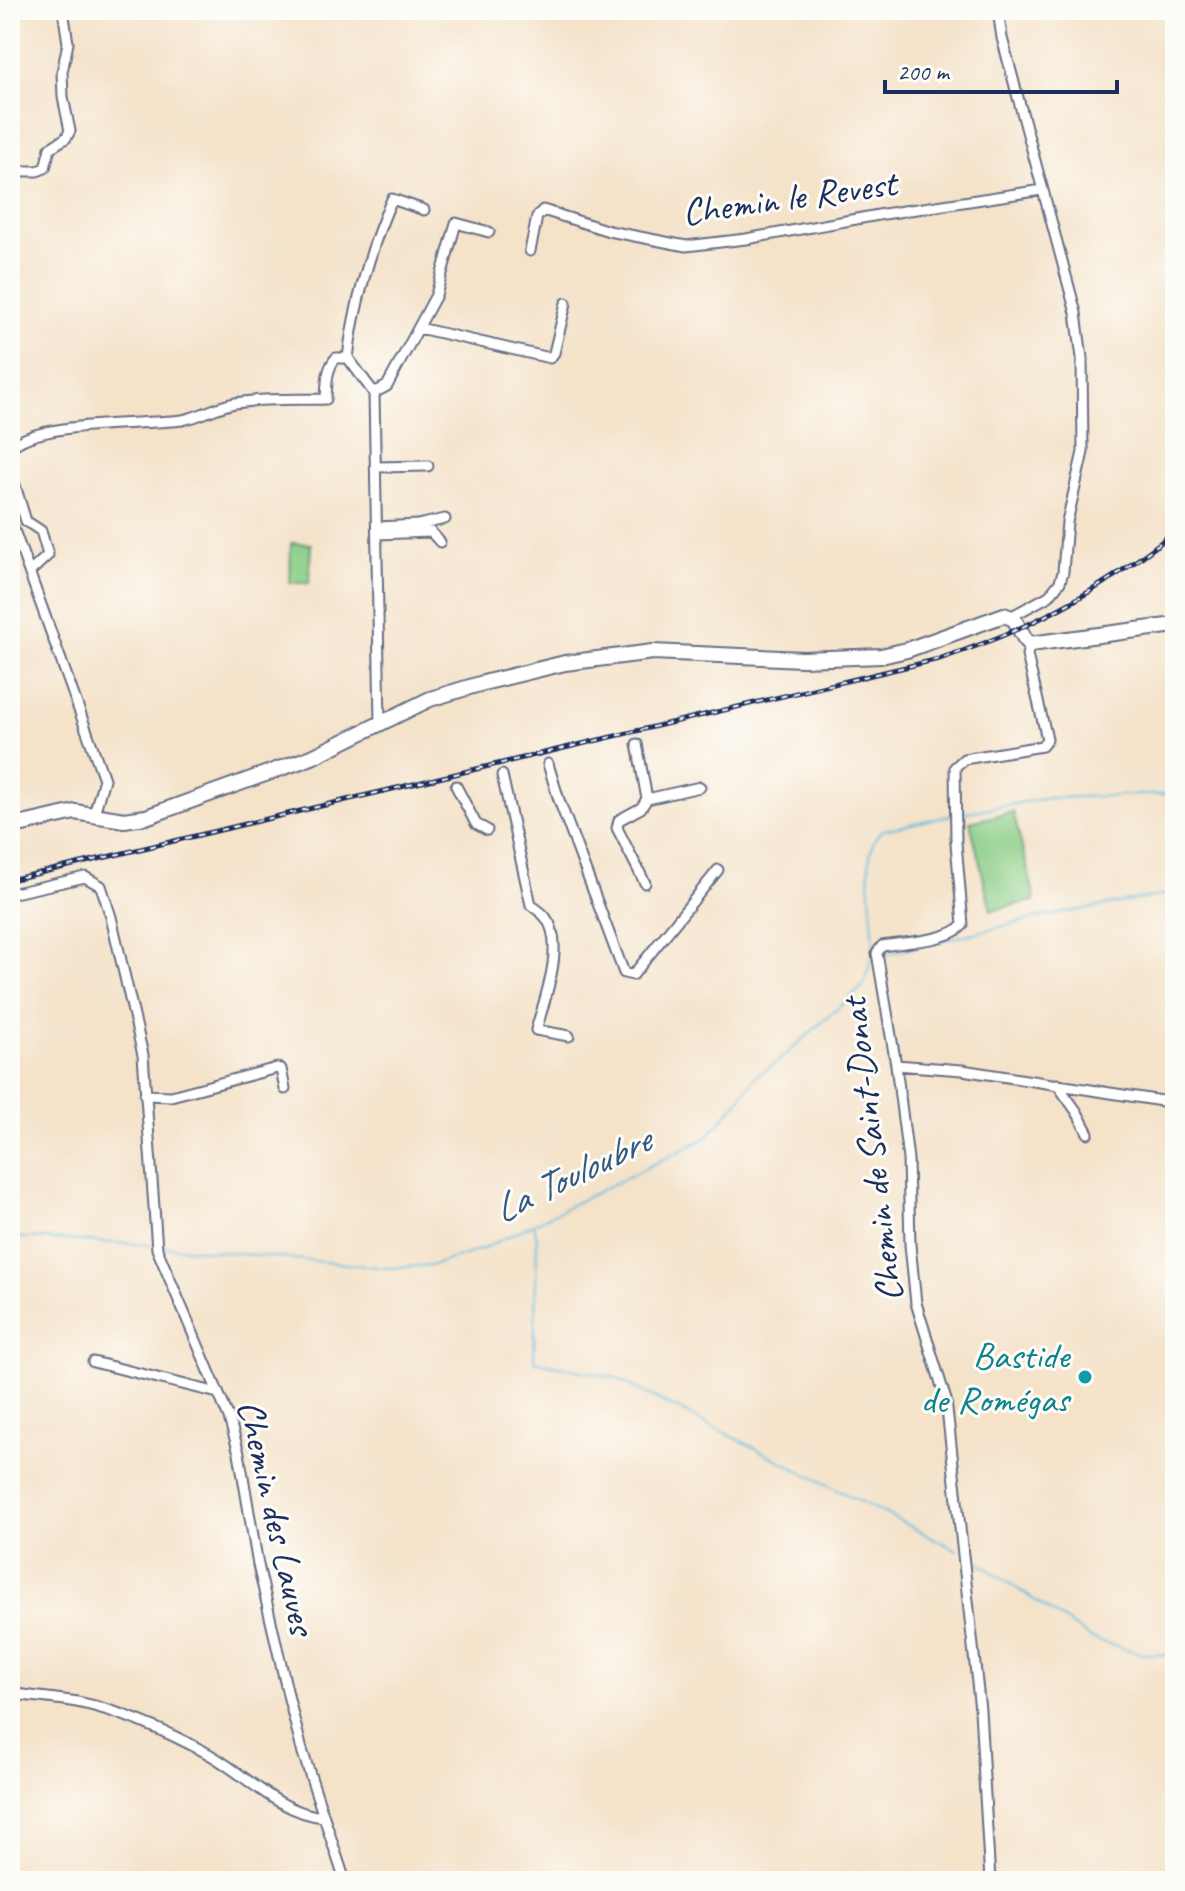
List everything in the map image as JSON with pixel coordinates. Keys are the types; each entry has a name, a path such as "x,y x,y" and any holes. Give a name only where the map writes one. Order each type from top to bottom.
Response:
{"main road":[{"path":"10,827 64,813 94,814 124,820 146,817 312,757 448,693 585,660 663,652 820,660 881,656 907,650 1004,615 1012,616 1030,644 1175,625"}],"street":[{"path":"10,171 45,168 50,148 66,138 70,131 63,97 62,72 68,43 63,10"},
{"path":"998,10 1002,38 1080,333 1083,452 1068,511 1060,582 1049,596 1012,616"},
{"name":"Chemin le Revest","path":"530,251 537,217 543,210 609,231 670,244 697,245 1042,190"},
{"path":"380,724 374,393 348,358 365,279 380,225 392,199 424,210"},
{"path":"374,393 387,386 436,295 456,223 489,232"},
{"path":"419,328 550,358 554,353 566,303"},
{"path":"10,449 15,442 28,437 66,428 186,419 234,403 326,399 332,361 348,358"},
{"path":"376,467 428,466"},
{"path":"10,469 26,521 41,531 48,555 30,572"},
{"path":"10,519 104,779 94,814"},
{"path":"377,530 445,519"},
{"path":"377,530 431,532 440,542"},
{"name":"Chemin de Saint-Donat","path":"990,1881 980,1710 946,1400 916,1303 910,1245 908,1159 877,953 882,946 944,936 957,932 963,925 956,843 955,767 964,759 1042,746 1047,739 1027,655 1030,644"},
{"path":"637,744 647,799"},
{"path":"548,764 624,973 633,975 718,870"},
{"path":"502,775 531,905 547,918 555,946 552,971 536,1030 569,1036"},
{"path":"456,786 476,824 487,830"},
{"path":"645,883 617,828 619,820 641,808 647,799 700,787"},
{"name":"Chemin des Lauves","path":"10,894 85,877 101,886 143,1055 157,1245 218,1393 239,1453 258,1565 302,1750 345,1881"},
{"path":"896,1065 962,1070 1175,1103"},
{"path":"145,1095 171,1096 277,1068 281,1069 285,1089"},
{"path":"1057,1084 1088,1133"},
{"path":"93,1362 218,1393"},
{"path":"10,1693 75,1701 145,1723 206,1752 240,1773 284,1807 323,1817"}],"green space":[{"path":"291,543 311,544 309,583 290,583"},
{"path":"1013,812 1035,898 1034,901 991,910 970,822"}],"waterway":[{"name":"La Touloubre","path":"961,813 1049,798 1175,794"},
{"name":"La Touloubre","path":"874,948 869,865 876,837 884,830 951,815"},
{"path":"883,955 1041,917 1175,893"},
{"name":"La Touloubre","path":"159,1246 388,1268 433,1265 483,1249 706,1138 756,1076 776,1063 863,986 873,955"},
{"path":"534,1225 537,1239 534,1361 616,1378 957,1550"},
{"name":"La Touloubre","path":"10,1237 153,1245"},
{"path":"968,1555 1090,1638 1142,1654 1175,1655"}],"railway":[{"path":"10,880 939,659 1002,636 1063,607 1121,572 1175,531"}],"place":[{"name":"Bastide de Romégas","path":"1085,1377"}]}
